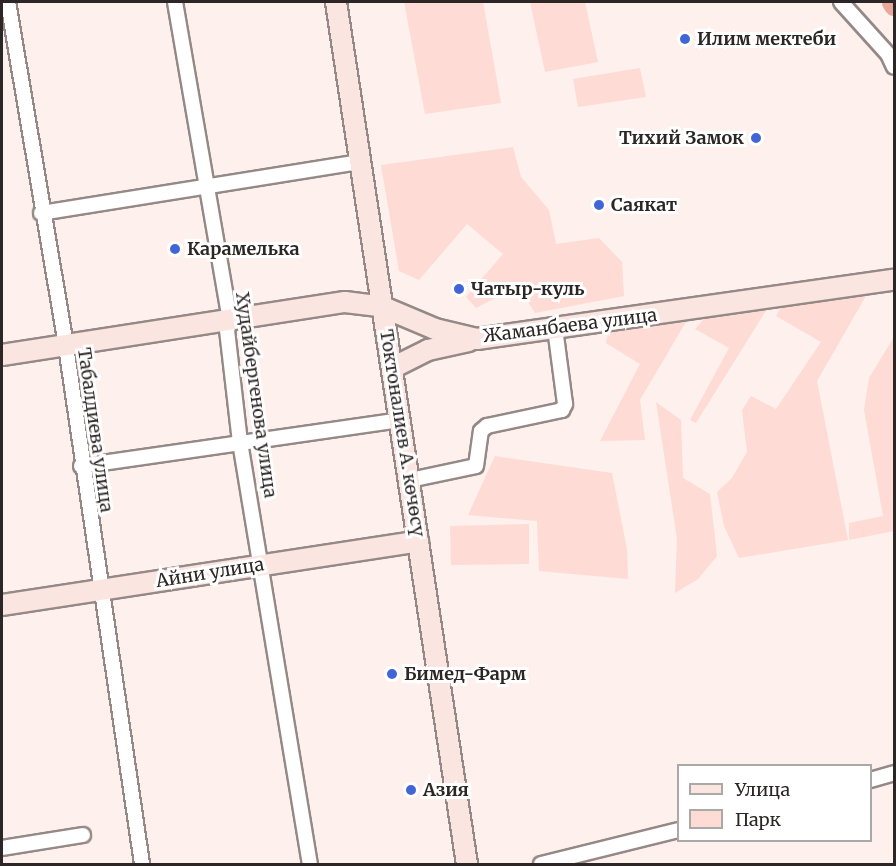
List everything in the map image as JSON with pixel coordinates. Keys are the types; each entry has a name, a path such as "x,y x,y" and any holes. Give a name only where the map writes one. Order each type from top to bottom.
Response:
{"street":[{"name":"Табалдиева улица","path":"9,2 41,213 66,346 99,590 142,864"},
{"name":"Худайбергенова улица","path":"175,2 205,188 230,321 227,332 240,441 263,565 310,864"},
{"name":"Токтоналиев А. көчөсү","path":"336,2 467,864"},
{"path":"841,2 888,54 894,67"},
{"path":"41,213 361,162"},
{"name":"Жаманбаева улица","path":"2,355 345,302 383,307 435,329 477,339 894,280"},
{"path":"410,480 476,466 481,431 487,426 562,410 565,404 555,328"},
{"path":"392,368 428,350 477,339"},
{"path":"81,466 240,441 400,420"},
{"name":"Айни улица","path":"2,605 418,541"},
{"path":"872,779 894,773"},
{"path":"541,864 677,830"},
{"path":"2,848 83,835"}],"green space":[{"path":"404,2 483,2 501,103 425,114"},
{"path":"530,2 585,2 598,62 545,72"},
{"path":"640,68 646,97 578,107 573,79"},
{"path":"513,147 521,177 549,210 556,244 599,238 622,262 624,296 535,313 518,286 476,308 466,297 503,254 467,224 419,280 399,271 381,165"},
{"path":"867,294 817,381 848,540 739,558 724,526 717,492 732,478 747,452 742,410 751,396 776,409 821,342 776,316 783,304"},
{"path":"767,309 696,423 690,420 729,348 695,329 705,318"},
{"path":"687,320 640,400 645,440 600,441 640,364 606,343 609,330"},
{"path":"894,337 894,531 849,540 849,523 883,516 864,410 869,378"},
{"path":"656,402 681,420 683,478 710,494 717,556 698,579 675,593 677,539"},
{"path":"495,456 612,473 627,549 628,579 539,571 537,521 468,515"},
{"path":"529,524 529,564 451,565 450,526"}],"place":[{"name":"Илим мектеби","path":"685,39"},
{"name":"Тихий Замок","path":"756,138"},
{"name":"Саякат","path":"599,205"},
{"name":"Карамелька","path":"175,249"},
{"name":"Чатыр-куль","path":"459,289"},
{"name":"Бимед-Фарм","path":"392,674"},
{"name":"Азия","path":"411,790"}]}
